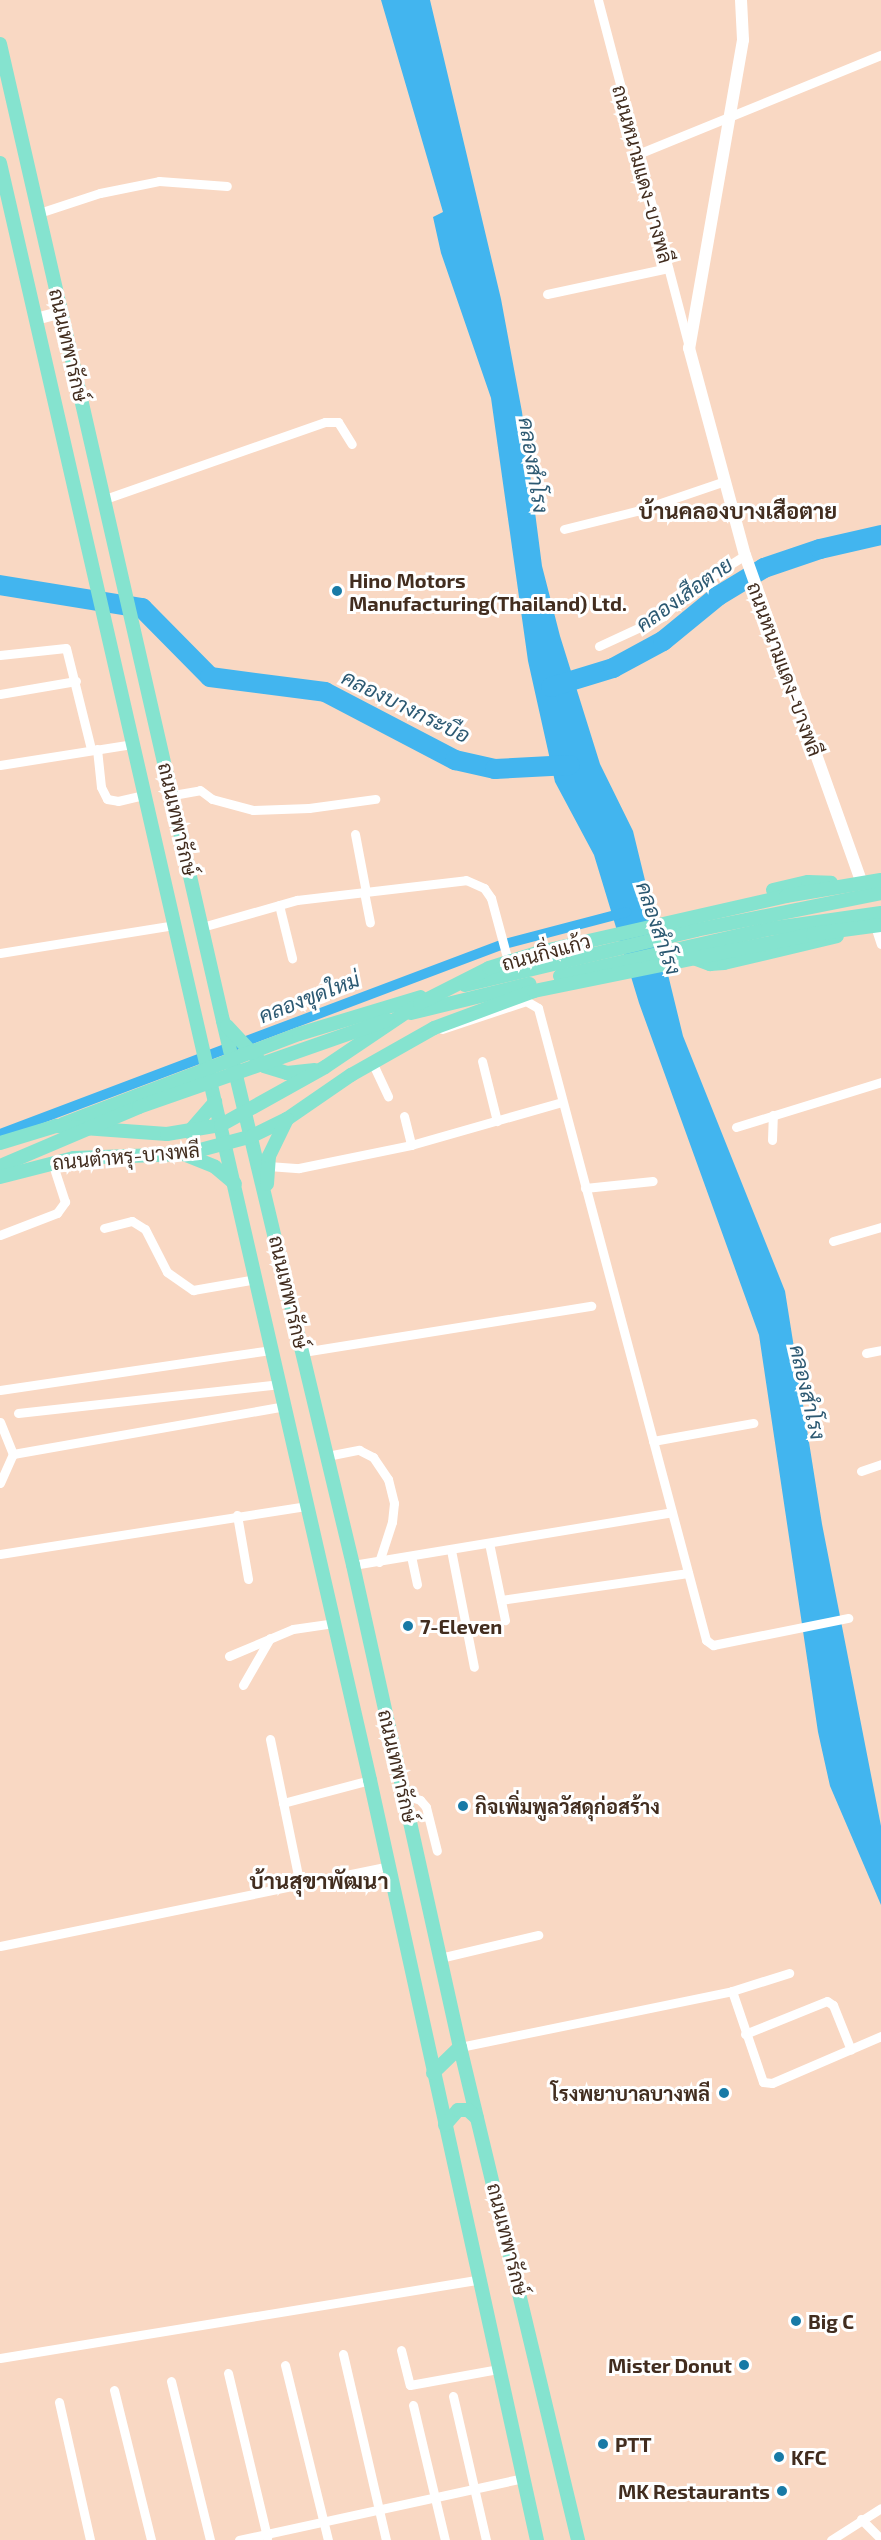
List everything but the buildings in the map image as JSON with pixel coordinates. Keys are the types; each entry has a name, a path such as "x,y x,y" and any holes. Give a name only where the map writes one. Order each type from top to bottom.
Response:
{"main road":[{"name":"ถนนหนามแดง-บางพลี","path":"741,0 743,40 689,348 746,560 862,883"},
{"name":"ถนนเทพารักษ์","path":"0,44 223,1021 353,1565 460,2047 578,2540"},
{"name":"ถนนเทพารักษ์","path":"0,163 370,1780 478,2280 537,2540"},
{"path":"36,319 62,312"},
{"name":"ถนนกิ่งแก้ว","path":"246,1113 325,1067 420,1003 508,956 786,896 881,880"},
{"path":"842,886 808,882 717,902 698,912 688,924 696,960 724,963 812,944 856,928"},
{"path":"813,934 878,910"},
{"path":"0,1150 182,1076 376,1010 494,977 696,930 878,910"},
{"path":"0,1166 139,1107 399,1016 768,928 878,910"},
{"name":"ถนนกิ่งแก้ว","path":"252,1136 287,1119 372,1062 434,1028 519,995 795,937 856,928 878,910"},
{"path":"223,1021 250,1056 264,1066 287,1073 325,1067"},
{"path":"189,1132 215,1102"},
{"name":"ถนนตำหรุ-บางพลี","path":"0,1143 56,1126 134,1132 189,1132 221,1125 246,1113"},
{"path":"267,1204 268,1166 287,1119"},
{"name":"ถนนตำหรุ-บางพลี","path":"0,1177 52,1162 95,1156 185,1154 252,1136"},
{"path":"185,1154 215,1167 235,1184"},
{"path":"433,2073 460,2047"},
{"path":"445,2125 458,2110 468,2110 477,2118"}],"street":[{"name":"ถนนหนามแดง-บางพลี","path":"598,0 689,348"},
{"path":"638,154 881,55"},
{"path":"39,213 100,193 159,181 227,186"},
{"path":"547,294 668,268"},
{"path":"105,499 326,422 338,422 352,444"},
{"path":"564,529 637,511 725,481"},
{"path":"599,646 664,616 687,592 746,560"},
{"path":"0,655 66,648 94,749 101,787 107,799 118,801 145,795"},
{"path":"0,694 76,681"},
{"path":"0,765 133,744"},
{"path":"173,795 200,790 212,799 253,810 309,808 375,799"},
{"path":"355,834 370,922"},
{"path":"202,927 279,905 466,880 484,888 490,898 499,935 508,956"},
{"path":"279,905 292,958"},
{"path":"878,910 881,944"},
{"path":"0,954 174,925"},
{"path":"434,1028 456,1027 520,1003 533,1003 709,1643 848,1618"},
{"path":"483,1061 497,1120"},
{"path":"372,1062 388,1097"},
{"path":"736,1127 881,1082"},
{"path":"268,1166 299,1168 411,1145 562,1102"},
{"path":"772,1140 773,1115"},
{"path":"404,1116 411,1145"},
{"path":"0,1235 57,1213 65,1202 52,1162"},
{"path":"585,1188 653,1181"},
{"path":"104,1228 132,1221 145,1229 167,1272 193,1290 256,1279"},
{"path":"833,1241 881,1227"},
{"path":"303,1352 591,1306"},
{"path":"0,1390 272,1350"},
{"path":"866,1353 881,1350"},
{"path":"18,1413 280,1384"},
{"path":"0,1483 8,1456 13,1454 284,1406"},
{"path":"0,1422 13,1454"},
{"path":"652,1441 753,1423"},
{"path":"327,1456 359,1450 373,1457 388,1479 394,1503 392,1522 379,1562"},
{"path":"861,1471 881,1464"},
{"path":"0,1554 237,1515 307,1506"},
{"path":"353,1565 672,1512"},
{"path":"237,1515 248,1579"},
{"path":"489,1543 505,1620"},
{"path":"451,1550 474,1667"},
{"path":"411,1556 417,1584"},
{"path":"501,1600 688,1573"},
{"path":"229,1656 293,1629 334,1623"},
{"path":"243,1685 270,1638"},
{"path":"270,1739 300,1885"},
{"path":"283,1803 370,1780"},
{"path":"405,1795 420,1800 426,1807 436,1851"},
{"path":"0,1946 389,1866"},
{"path":"440,1958 538,1935"},
{"path":"460,2047 732,1991 789,1973"},
{"path":"732,1991 763,2082 772,2083 881,2036"},
{"path":"745,2034 827,2001 832,2005 851,2050"},
{"path":"0,2358 478,2280"},
{"path":"401,2350 410,2385 498,2369"},
{"path":"343,2354 386,2540"},
{"path":"285,2365 328,2540"},
{"path":"228,2373 267,2537"},
{"path":"171,2381 210,2540"},
{"path":"114,2390 151,2540"},
{"path":"453,2396 486,2540"},
{"path":"59,2402 90,2540"},
{"path":"413,2405 445,2540"},
{"path":"240,2540 267,2537 379,2509 524,2478"},
{"path":"831,2540 881,2508"},
{"path":"861,2520 881,2539"}],"water":[{"path":"381,0 430,0 501,299 522,412 542,566 560,636 600,764 633,831 683,1036 785,1291 822,1524 881,1826 881,1905 830,1786 818,1732 759,1335 639,1003 594,855 555,782 528,661 491,398 441,253 433,217 443,212"}],"waterway":[{"name":"คลองเสือตาย","path":"551,687 613,668 663,641 718,596 764,568 820,549 881,535"},
{"name":"คลองบางกระบือ","path":"0,585 142,608 210,677 325,692 455,760 495,769 570,765"},
{"name":"คลองขุดใหม่","path":"0,1134 501,945 627,912"}],"place":[{"name":"Hino Motors Manufacturing(Thailand) Ltd.","path":"337,591"},
{"name":"7-Eleven","path":"408,1626"},
{"name":"กิจเพิ่มพูลวัสดุก่อสร้าง","path":"463,1806"},
{"name":"โรงพยาบาลบางพลี","path":"724,2093"},
{"name":"Big C","path":"796,2321"},
{"name":"Mister Donut","path":"744,2365"},
{"name":"PTT","path":"603,2444"},
{"name":"KFC","path":"779,2457"},
{"name":"MK Restaurants","path":"782,2491"}],"district":[{"name":"บ้านคลองบางเสือตาย","path":"738,511"},
{"name":"บ้านสุขาพัฒนา","path":"319,1881"}],"water label":[{"name":"คลองสำโรง","path":"534,465"},
{"name":"คลองสำโรง","path":"659,928"},
{"name":"คลองสำโรง","path":"808,1392"}]}
